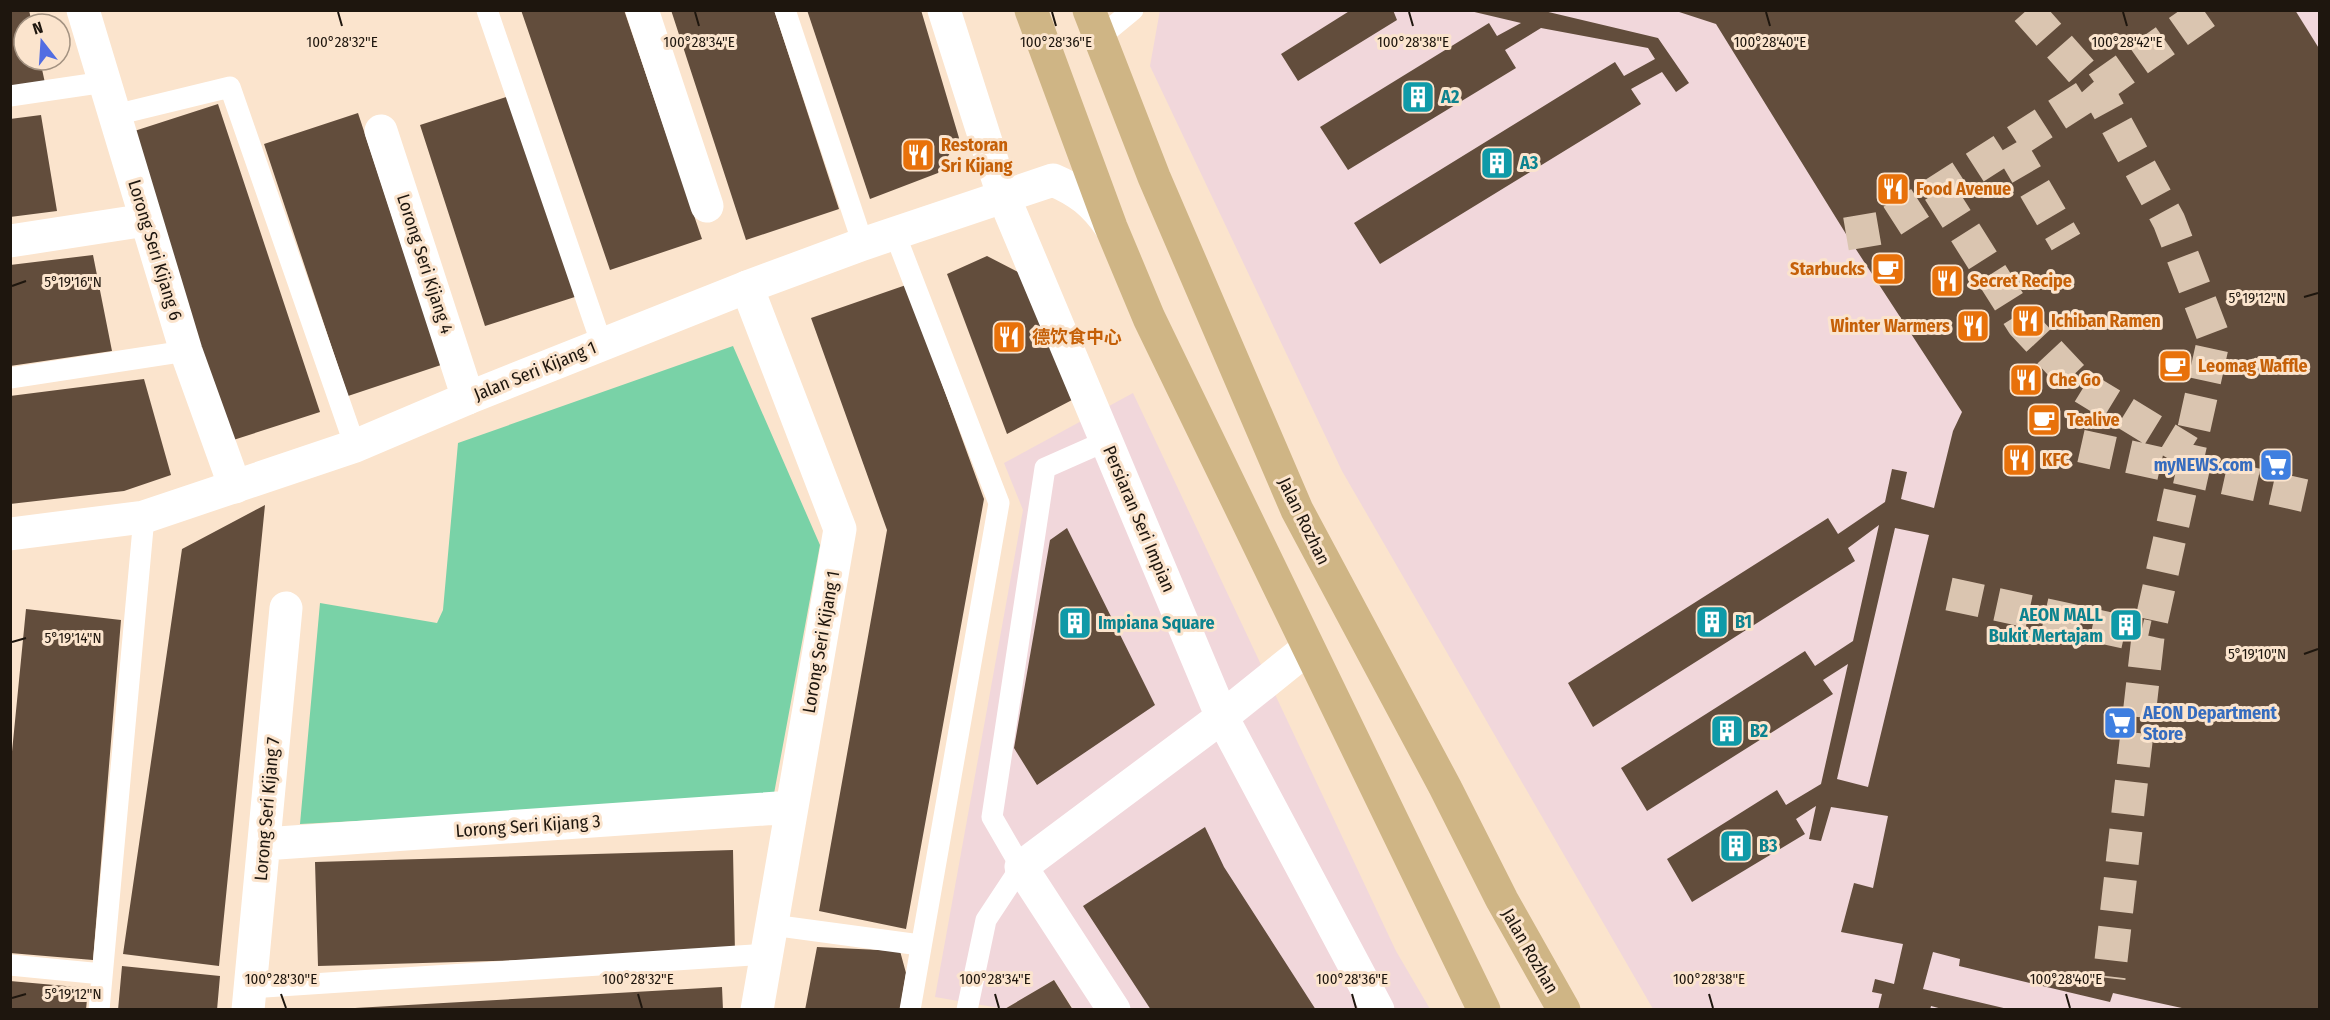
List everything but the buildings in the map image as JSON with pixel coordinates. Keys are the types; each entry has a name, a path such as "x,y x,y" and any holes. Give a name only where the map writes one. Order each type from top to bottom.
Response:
{"main road":[{"path":"1031,10 1111,228 1149,318 1484,1010"},
{"name":"Jalan Rozhan","path":"1094,24 1154,177 1297,510 1440,777 1502,900 1564,1010"}],"street":[{"name":"Lorong Seri Kijang 6","path":"83,10 186,351 236,487"},
{"path":"642,10 707,206"},
{"name":"Persiaran Seri Impian","path":"944,10 1003,195 1222,717 1378,1010"},
{"path":"1073,124 1064,163 1053,180 1077,190 1097,206 1111,228"},
{"name":"Lorong Seri Kijang 4","path":"381,131 468,398"},
{"name":"Jalan Seri Kijang 1","path":"10,534 144,517 355,447 468,398 747,288 863,244 1053,180"},
{"path":"10,241 146,220"},
{"name":"Lorong Seri Kijang 1","path":"747,288 840,530 758,1010"},
{"name":"Lorong Seri Kijang 7","path":"249,999 286,608"},
{"path":"1114,1010 1021,867 1222,717 1308,648"},
{"name":"Lorong Seri Kijang 3","path":"264,844 792,807"}],"lane":[{"path":"487,10 602,345"},
{"path":"785,10 863,244"},
{"path":"1094,24 1133,10"},
{"path":"10,96 105,82"},
{"path":"115,115 230,87 355,447"},
{"path":"895,234 999,504 910,1010"},
{"path":"10,378 186,351"},
{"path":"967,1010 986,920 1021,867 992,817 1045,468 1106,441"},
{"path":"99,1010 144,517"},
{"path":"249,999 769,940 920,945"},
{"path":"10,965 102,975"}],"shaded area":[{"path":"1160,10 2319,11 2319,1009 1653,1009 1342,471 1150,66"},
{"path":"1133,393 1396,951 1430,1009 1073,1009 1054,980 1005,1009 935,997 1023,510 1004,463"}],"green space":[{"path":"733,346 820,545 773,799 300,824 320,603 437,623 443,610 458,443"}],"tunnel":[{"path":"2027,10 2097,89 2169,221 2214,338 2148,637 2109,978"},
{"path":"1846,234 1881,228 2097,89 2209,10"},
{"path":"2010,146 2066,242"},
{"path":"1939,191 2023,324 2081,386 2189,452"},
{"path":"2081,446 2320,499"},
{"path":"1949,594 2148,637"}],"place":[{"name":"A2","path":"1418,97"},
{"name":"Restoran Sri Kijang","path":"918,155"},
{"name":"A3","path":"1497,163"},
{"name":"Food Avenue","path":"1893,189"},
{"name":"Starbucks","path":"1888,269"},
{"name":"Secret Recipe","path":"1947,281"},
{"name":"Ichiban Ramen","path":"2028,321"},
{"name":"Winter Warmers","path":"1973,326"},
{"name":"德饮食中心","path":"1009,337"},
{"name":"Leomag Waffle","path":"2175,366"},
{"name":"Che Go","path":"2026,380"},
{"name":"Tealive","path":"2044,420"},
{"name":"KFC","path":"2019,460"},
{"name":"myNEWS.com","path":"2276,465"},
{"name":"B1","path":"1712,622"},
{"name":"Impiana Square","path":"1075,623"},
{"name":"AEON MALL Bukit Mertajam","path":"2126,625"},
{"name":"AEON Department Store","path":"2120,723"},
{"name":"B2","path":"1727,731"},
{"name":"B3","path":"1736,846"}]}
